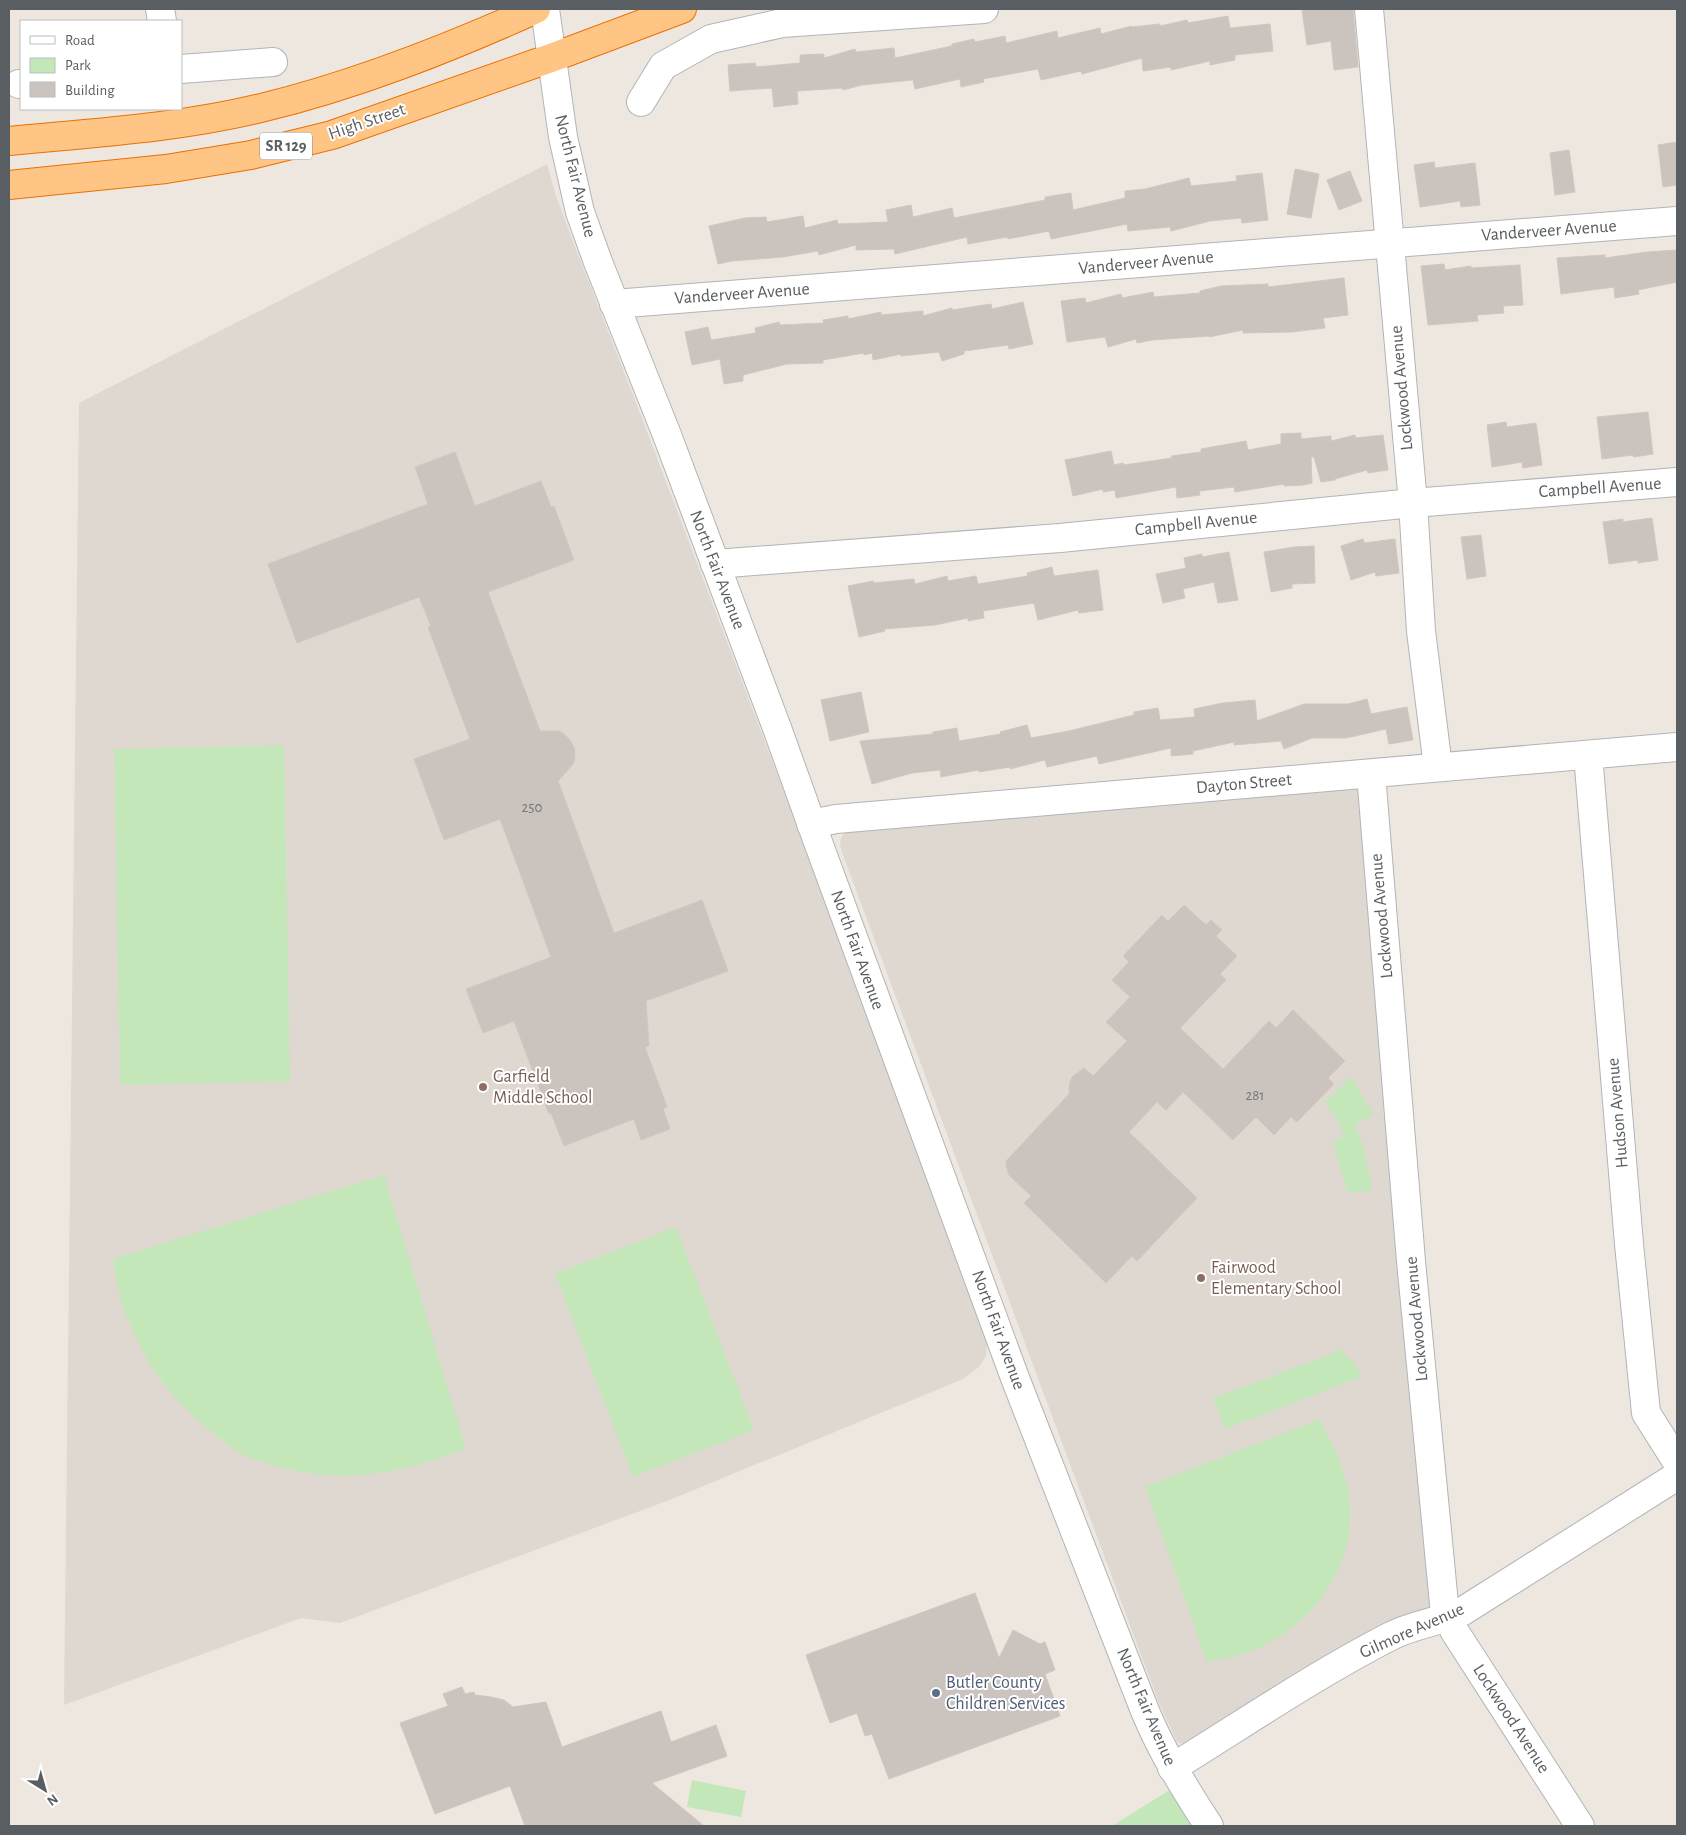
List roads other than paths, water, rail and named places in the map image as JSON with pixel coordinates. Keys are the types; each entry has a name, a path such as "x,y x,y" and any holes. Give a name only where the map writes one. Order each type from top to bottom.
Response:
{"highway":[{"name":"SR 129","path":"9,141 178,124 260,108 329,90 385,71 494,28 536,9"},
{"name":"High Street","path":"9,185 166,168 260,152 332,135 551,58 682,9"}],"street":[{"name":"North Fair Avenue","path":"545,9 563,137 580,212 778,728 811,824 1015,1378 1155,1735 1172,1768 1209,1826"},
{"path":"641,102 663,66 711,39 782,24 984,9"},
{"name":"Lockwood Avenue","path":"1369,9 1412,503 1421,631 1438,767"},
{"path":"182,69 273,62"},
{"name":"Vanderveer Avenue","path":"614,304 1677,221"},
{"name":"Campbell Avenue","path":"715,564 1060,538 1412,503 1677,482"},
{"name":"Dayton Street","path":"811,824 836,819 1677,747"},
{"name":"Hudson Avenue","path":"1588,755 1628,1234 1646,1413 1677,1462"},
{"name":"Lockwood Avenue","path":"1371,774 1412,1271 1443,1601 1455,1632 1580,1826"},
{"name":"Gilmore Avenue","path":"1172,1768 1324,1673 1393,1635 1415,1626 1448,1618 1462,1611 1677,1476"}],"place":[{"name":"Garfield Middle School","path":"483,1087"},
{"name":"Fairwood Elementary School","path":"1201,1278"},
{"name":"Butler County Children Services","path":"936,1693"}]}
